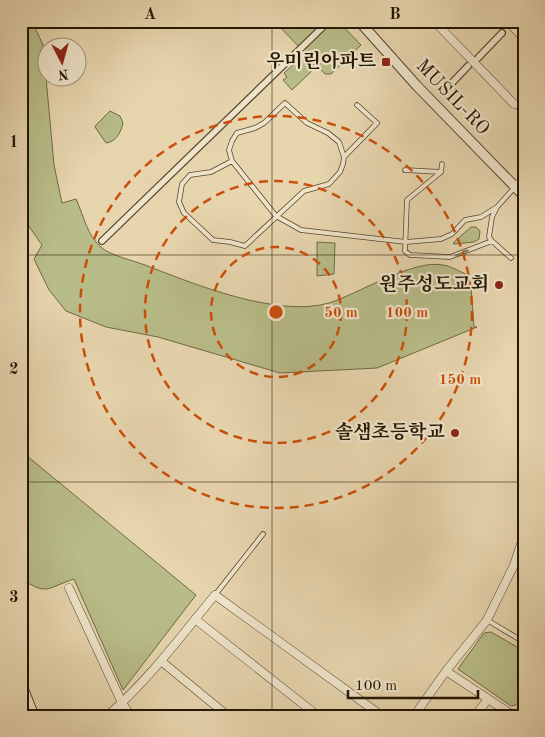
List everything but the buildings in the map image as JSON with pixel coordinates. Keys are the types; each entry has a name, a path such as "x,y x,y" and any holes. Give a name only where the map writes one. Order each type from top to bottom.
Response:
{"street":[{"path":"102,241 329,21"},
{"name":"MUSIL-RO","path":"358,21 417,86 524,196"},
{"path":"434,21 514,104"},
{"path":"507,21 524,38"},
{"path":"478,58 502,33"},
{"path":"450,85 468,66"},
{"path":"515,187 524,179"},
{"path":"414,716 446,671 487,620 514,565 524,535"},
{"path":"69,588 122,703 131,716"},
{"path":"107,716 122,703 161,660 215,595 382,716"},
{"path":"195,620 318,716"},
{"path":"161,660 228,716"},
{"path":"446,671 514,716"},
{"path":"21,683 34,716"},
{"path":"476,716 488,699"}],"lane":[{"path":"344,157 340,142 335,137 307,123 286,103 256,128 238,133 232,140 229,150 232,161 276,216 301,230 406,242 441,239 452,234 466,220 481,217 497,206 515,187"},
{"path":"514,104 524,111"},
{"path":"232,161 211,172 190,175 181,187 180,202 184,213 213,240 245,246 304,191 322,187 335,179 340,172 344,157 377,123 356,105"},
{"path":"442,164 441,172 407,200 405,252 410,255 450,257 492,240"},
{"path":"405,170 441,172"},
{"path":"497,206 492,217 488,236 511,258"},
{"path":"215,595 263,534"},
{"path":"487,620 524,642"}],"green space":[{"path":"21,21 32,21 40,38 38,38 38,88 47,88 54,165 62,203 76,199 89,232 106,251 236,297 285,306 308,306 329,303 401,272 417,267 443,265 468,275 471,287 474,327 477,327 377,368 280,373 158,337 106,327 66,311 49,290 34,259 42,245 21,215"},
{"path":"277,21 338,21 361,45 331,74 325,74 277,24"},
{"path":"304,55 316,67 292,90 283,80 287,77 284,73"},
{"path":"110,111 120,116 123,123 121,130 113,141 106,143 95,127"},
{"path":"471,227 476,227 480,231 479,239 474,242 453,243"},
{"path":"317,242 335,243 334,274 317,276"},
{"path":"21,451 196,595 123,690 74,579 48,589 43,589 21,579"},
{"path":"491,632 524,651 524,694 516,705 511,706 458,669 484,633"}],"place":[{"name":"우미린아파트","path":"386,62"},
{"name":"원주성도교회","path":"499,285"},
{"name":"솔샘초등학교","path":"455,433"}]}
